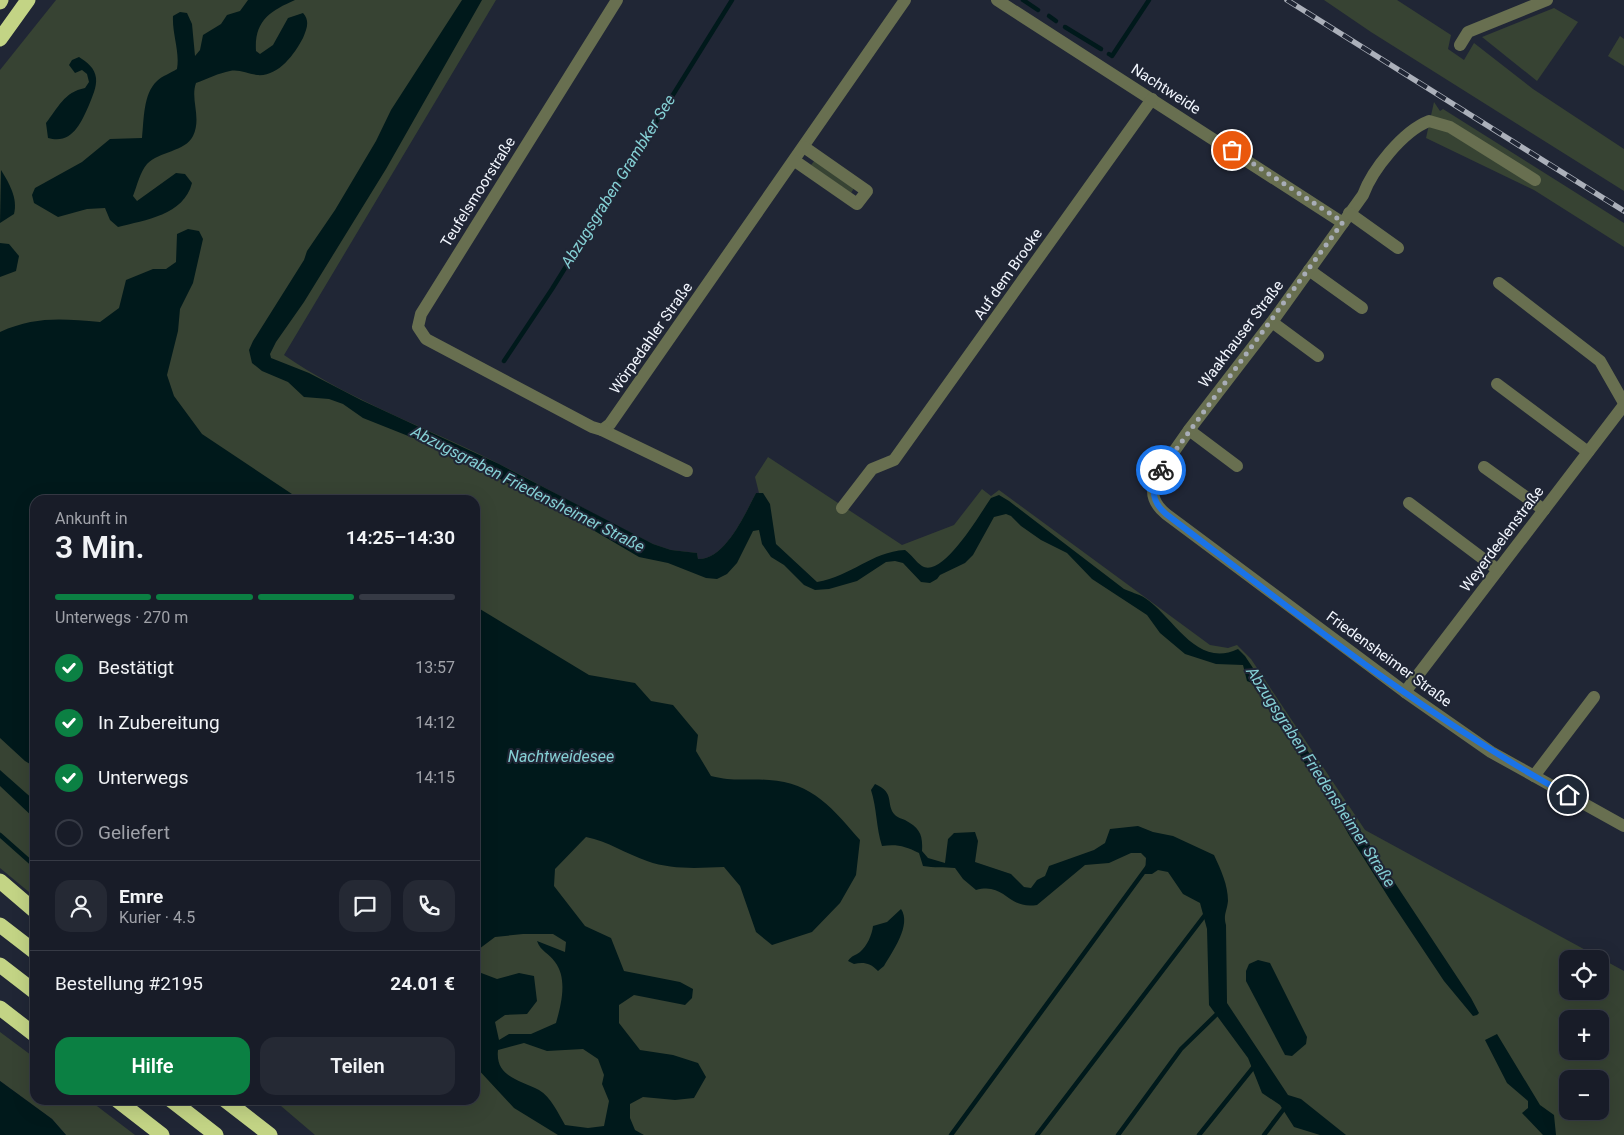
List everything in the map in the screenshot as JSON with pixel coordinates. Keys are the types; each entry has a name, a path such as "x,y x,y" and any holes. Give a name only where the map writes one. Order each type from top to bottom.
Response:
{"highway":[{"path":"1,36 28,0"},
{"path":"0,882 30,907"},
{"path":"0,924 30,948"},
{"path":"0,964 30,988"},
{"path":"0,1008 30,1031"},
{"path":"123,1105 162,1135"},
{"path":"177,1105 216,1135"},
{"path":"231,1105 264,1131"},
{"path":"242,1105 264,1131"}],"street":[{"name":"Teufelsmoorstraße","path":"602,430 592,427 426,339 418,327 421,314 617,0"},
{"name":"Wörpedahler Straße","path":"602,430 610,424 905,0"},
{"name":"Nachtweide","path":"997,0 1152,99 1398,248"},
{"path":"1460,45 1468,32 1547,0"},
{"name":"Auf dem Brooke","path":"842,508 872,469 894,460 1152,99"},
{"name":"Waakhauser Straße","path":"1153,494 1154,480 1189,430 1272,322 1362,195 1367,183 1379,166 1409,132 1429,121 1450,127 1535,180"},
{"path":"794,161 857,204 862,198 866,191 804,147"},
{"path":"1309,270 1362,308"},
{"path":"1499,283 1600,361 1624,404"},
{"path":"1272,322 1318,356"},
{"path":"1497,384 1588,452"},
{"name":"Weyerdeelenstraße","path":"1405,692 1624,404"},
{"path":"602,430 687,471"},
{"path":"1189,430 1237,466"},
{"path":"1484,467 1544,510"},
{"name":"Friedensheimer Straße","path":"1153,494 1158,508 1405,692 1491,752 1623,823"},
{"path":"1409,503 1498,570"},
{"path":"1534,776 1594,697"}],"shaded area":[{"path":"56,0 496,0 284,355 354,396 477,453 653,544 671,550 697,553 698,559 708,557 717,552 733,534 756,493 759,493 755,477 768,457 902,545 954,525 982,489 991,496 999,490 1210,645 1228,648 1237,645 1251,659 1365,830 1585,950 1559,950 1559,1000 1609,1000 1609,963 1624,971 1624,1135 315,1135 280,1105 480,1105 480,495 30,495 30,893 0,868 0,70"},
{"path":"1324,0 1397,0 1451,35 1448,49 1464,60 1474,43 1533,89 1624,149 1624,191 1371,32"},
{"path":"1554,8 1578,22 1537,81 1482,37"},
{"path":"1620,36 1624,39 1624,66 1608,56"},
{"path":"1434,102 1440,111 1443,109 1624,223 1624,247 1534,190 1426,138"},
{"path":"815,160 854,188 851,193 811,165"},
{"path":"0,1032 30,1054 30,1103 0,1081"},
{"path":"33,1105 96,1105 135,1135 66,1135 52,1119"}],"water":[{"path":"248,0 295,0 278,8 265,18 256,41 256,51 260,54 273,45 288,18 303,13 307,22 306,31 290,58 272,72 265,75 257,75 230,71 196,83 194,96 196,122 193,136 184,145 158,156 147,164 133,196 137,201 176,173 185,174 192,183 188,194 181,202 162,214 118,227 110,220 105,208 87,209 58,217 34,203 32,195 35,188 82,162 110,139 142,138 145,108 152,86 159,79 177,69 178,56 173,16 180,12 187,13 192,24 195,56 200,50 203,35 221,24 227,15 240,11"},
{"name":"Abzugsgraben Friedensheimer Straße","path":"462,0 482,0 386,169 304,302 276,342 270,354 271,358 309,373 361,400 499,464 653,544 671,550 697,553 698,559 708,557 717,552 725,544 740,523 756,493 763,493 770,504 776,544 817,582 841,575 882,555 905,550 922,566 931,567 940,563 961,542 991,498 999,495 1124,589 1140,595 1156,606 1198,647 1210,652 1223,653 1238,649 1245,656 1471,998 1479,1013 1473,1016 1444,981 1349,835 1329,799 1303,761 1296,746 1276,722 1254,684 1247,681 1243,665 1216,664 1185,654 1160,633 1147,615 1092,579 1067,553 1041,540 1021,526 1011,516 1006,514 994,517 973,555 965,563 940,575 930,583 921,582 903,563 895,561 886,562 857,581 829,589 815,590 804,585 784,565 771,557 762,544 759,530 753,531 737,563 727,574 717,579 706,578 668,563 639,557 564,513 451,453 363,418 343,404 329,399 304,397 288,382 262,371 252,363 249,350 253,341 304,260 307,251 335,210 376,141 391,110"},
{"path":"79,57 94,71 96,85 93,95 83,119 74,131 63,138 48,138 46,123 58,106 72,93 85,88 89,82 87,74 82,70 75,73 69,65 72,60"},
{"path":"1,170 12,191 15,208 14,214 0,223"},
{"path":"188,229 199,231 203,239 193,283 180,309 178,331 167,375 174,396 202,434 294,495 30,495 30,764 0,738 0,332 25,323 37,321 100,322 119,308 126,280 153,269 166,269 176,262 177,234"},
{"path":"0,243 9,244 19,256 16,271 0,277"},
{"name":"Nachtweidesee","path":"480,609 589,675 635,683 651,701 673,705 698,735 696,751 711,776 769,780 798,786 810,792 831,808 860,840 856,875 840,903 812,932 772,945 756,932 740,886 724,867 685,868 656,864 602,841 586,837 555,869 554,886 585,926 611,938 624,971 680,982 693,989 692,998 685,1005 634,995 619,1005 619,1023 640,1050 673,1055 698,1063 706,1077 694,1098 675,1100 643,1097 630,1104 630,1118 635,1130 644,1135 558,1135 514,1108 480,1071 480,973 497,979 519,973 534,976 537,1001 527,1014 505,1015 495,1022 499,1040 509,1034 531,1034 556,1023 562,992 559,969 537,941 565,952 566,942 553,934 523,934 495,937 480,948","holes":["524,1043 547,1051 583,1049 598,1059 604,1075 602,1084 609,1101 604,1126 588,1128 565,1125 554,1106 543,1093 510,1076 500,1066 498,1059 498,1050"]},
{"path":"0,770 30,797 30,814 0,786"},
{"path":"875,784 886,791 895,815 910,823 920,832 922,851 928,858 945,863 948,839 954,833 975,832 978,841 975,862 1011,874 1024,887 1031,888 1037,880 1045,876 1049,866 1094,850 1105,843 1110,829 1138,826 1153,832 1173,836 1214,855 1224,878 1228,895 1225,918 1227,1003 1288,1095 1301,1099 1346,1135 1320,1135 1294,1127 1280,1105 1262,1093 1248,1058 1209,1005 1207,929 1200,903 1183,894 1168,872 1158,870 1152,874 1145,874 1146,858 1141,853 1131,853 1109,863 1085,865 1037,905 1019,904 994,890 976,890 963,879 955,868 923,866 919,853 897,845 882,846 871,790"},
{"path":"901,909 904,915 903,930 884,966 878,971 867,964 854,964 848,961 865,947 873,926 887,922"},
{"path":"1258,960 1270,963 1307,1037 1306,1044 1292,1056 1285,1055 1246,981 1246,971 1249,964"},
{"path":"1497,1034 1540,1105 1554,1115 1556,1135 1543,1135 1522,1113 1528,1108 1528,1101 1507,1083 1485,1040"},
{"path":"0,1081 30,1103 30,1105 33,1105 52,1119 66,1135 0,1135"}],"waterway":[{"name":"Abzugsgraben Grambker See","path":"504,361 552,289 732,0"},
{"name":"Abzugsgraben Grambker See","path":"1023,0 1038,10"},
{"name":"Abzugsgraben Grambker See","path":"1109,54 1112,56 1149,0"},
{"name":"Abzugsgraben Grambker See","path":"1049,16 1056,21"},
{"name":"Abzugsgraben Grambker See","path":"1065,27 1101,49"},
{"path":"0,835 30,862"},
{"path":"951,1135 1148,866"},
{"path":"1037,1135 1208,911"},
{"path":"1118,1135 1181,1049 1220,1011"},
{"path":"1199,1135 1256,1064"},
{"path":"1264,1135 1286,1106"}],"railway":[{"path":"1287,0 1624,211"}],"way so far":[{"path":"1161,470 1189,430 1272,322 1343,222 1232,150"}],"route":[{"path":"1161,470 1154,480 1152,490 1158,508 1405,692 1491,752 1568,795"}]}
